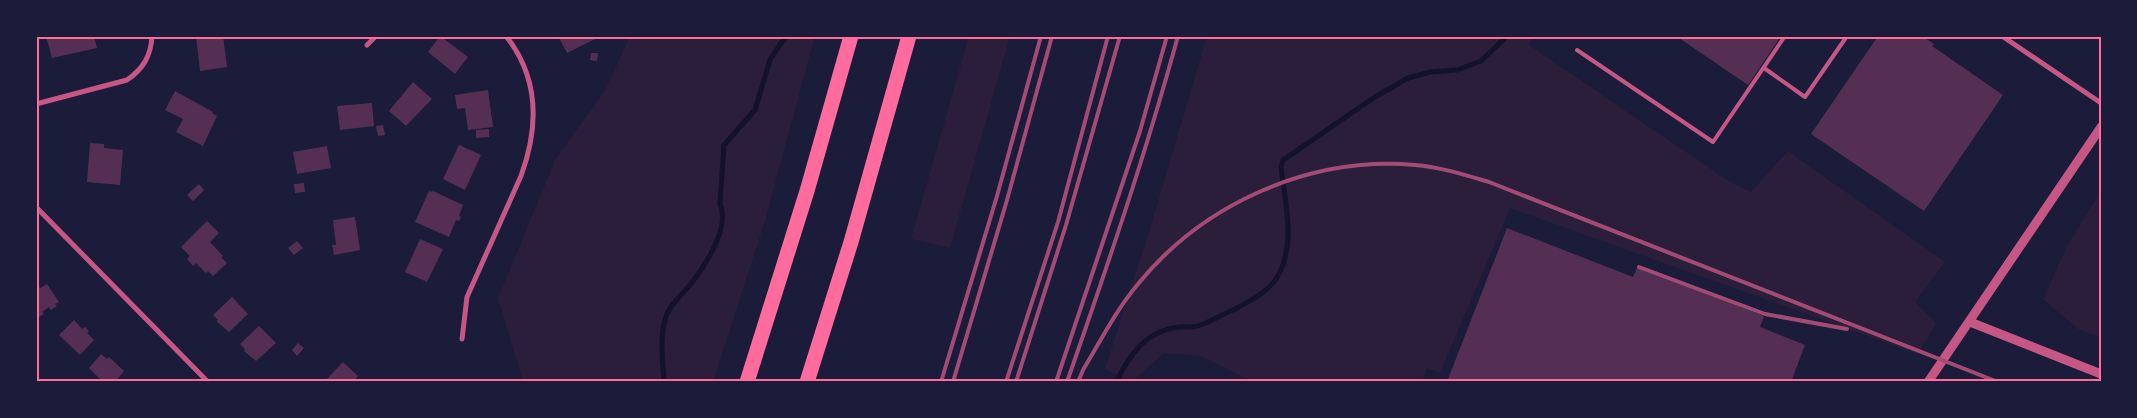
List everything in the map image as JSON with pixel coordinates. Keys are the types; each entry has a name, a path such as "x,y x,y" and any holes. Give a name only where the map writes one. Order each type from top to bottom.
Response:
{"highway":[{"path":"747,382 807,191 850,36"},
{"path":"807,382 853,233 909,36"}],"street":[{"path":"36,104 127,80 140,71 149,55 152,36"},
{"path":"367,45 376,36"},
{"path":"462,339 467,297 521,176 528,158 532,135 533,106 526,67 506,36"},
{"path":"2002,36 2101,102"},
{"path":"1928,382 2101,127"},
{"path":"36,207 208,382"},
{"path":"1970,322 2101,374"}],"lane":[{"path":"1576,50 1713,142 1785,36"},
{"path":"1764,68 1805,97 1847,36"}],"shaded area":[{"path":"626,36 815,36 765,221 713,382 523,382 498,298 556,158 604,92 628,41"},
{"path":"969,36 1010,36 950,248 911,239"},
{"path":"1207,36 1532,36 1529,45 1727,180 1751,192 1788,151 1945,262 1915,302 1936,323 1918,354 1510,208 1440,373 1427,368 1422,382 1254,382 1200,356 1164,353 1132,382 1105,369 1149,232"},
{"path":"2101,191 2101,338 2078,329 2043,299 2067,246"}],"building":[{"path":"46,36 94,36 97,48 52,58"},
{"path":"196,36 223,36 227,67 200,71"},
{"path":"440,36 468,57 455,74 428,52"},
{"path":"558,36 594,36 595,39 567,53"},
{"path":"1676,36 1781,36 1748,85"},
{"path":"1878,36 1922,36 1934,44 1932,46 2003,95 1924,211 1811,134"},
{"path":"591,53 598,53 597,61 590,60"},
{"path":"413,82 432,99 406,126 389,111"},
{"path":"488,90 493,127 468,130 465,108 457,109 455,95"},
{"path":"175,91 217,116 203,146 176,132 183,119 165,110"},
{"path":"372,103 374,126 340,130 337,106"},
{"path":"383,125 385,135 378,136 376,126"},
{"path":"489,129 489,137 476,138 476,130"},
{"path":"90,143 104,144 104,148 123,150 120,185 87,182"},
{"path":"459,145 481,155 465,190 443,179"},
{"path":"327,146 331,168 297,174 293,152"},
{"path":"304,183 305,192 295,193 294,184"},
{"path":"199,184 204,190 193,201 187,195"},
{"path":"429,191 433,191 463,205 459,216 461,217 459,221 456,220 449,237 415,222"},
{"path":"355,217 360,250 334,255 332,245 336,245 333,220"},
{"path":"207,221 219,233 210,242 227,263 213,276 208,271 206,273 196,263 193,266 187,259 190,256 181,247"},
{"path":"1507,228 1633,277 1638,266 1764,316 1760,327 1805,345 1791,382 1456,382 1448,379"},
{"path":"420,239 443,249 427,282 405,272"},
{"path":"297,241 303,248 294,255 288,248"},
{"path":"47,284 59,302 51,310 49,307 42,312 44,314 39,317 38,314 36,315 36,287 40,288"},
{"path":"232,297 248,314 229,332 216,321 218,320 213,315"},
{"path":"74,320 82,329 85,327 89,331 87,333 94,340 80,355 59,335"},
{"path":"259,326 276,343 256,361 244,351 245,349 240,344"},
{"path":"298,343 304,348 297,356 292,350"},
{"path":"101,354 107,359 109,357 124,371 115,382 103,382 89,368"},
{"path":"343,362 358,376 353,382 324,382"}],"waterway":[{"path":"664,382 662,341 666,317 673,304 686,290 708,258 722,224 720,204 724,145 755,110 770,60 788,36"},
{"path":"1116,382 1133,353 1157,333 1167,329 1196,327 1256,297 1276,279 1282,267 1288,239 1287,210 1281,167 1283,160 1375,97 1408,78 1430,72 1457,70 1481,61 1507,36"}],"railway":[{"path":"941,382 997,196 1041,36"},
{"path":"953,382 1007,200 1052,36"},
{"path":"1006,382 1058,222 1108,36"},
{"path":"1016,382 1066,225 1120,36"},
{"path":"1056,382 1140,131 1167,36"},
{"path":"1067,382 1139,167 1178,36"},
{"path":"1078,382 1083,370 1130,294 1165,255 1194,230 1227,208 1262,191 1299,177 1337,168 1376,164 1424,166 1489,182 1998,382"},
{"path":"1639,267 1765,314 1847,329"}]}
